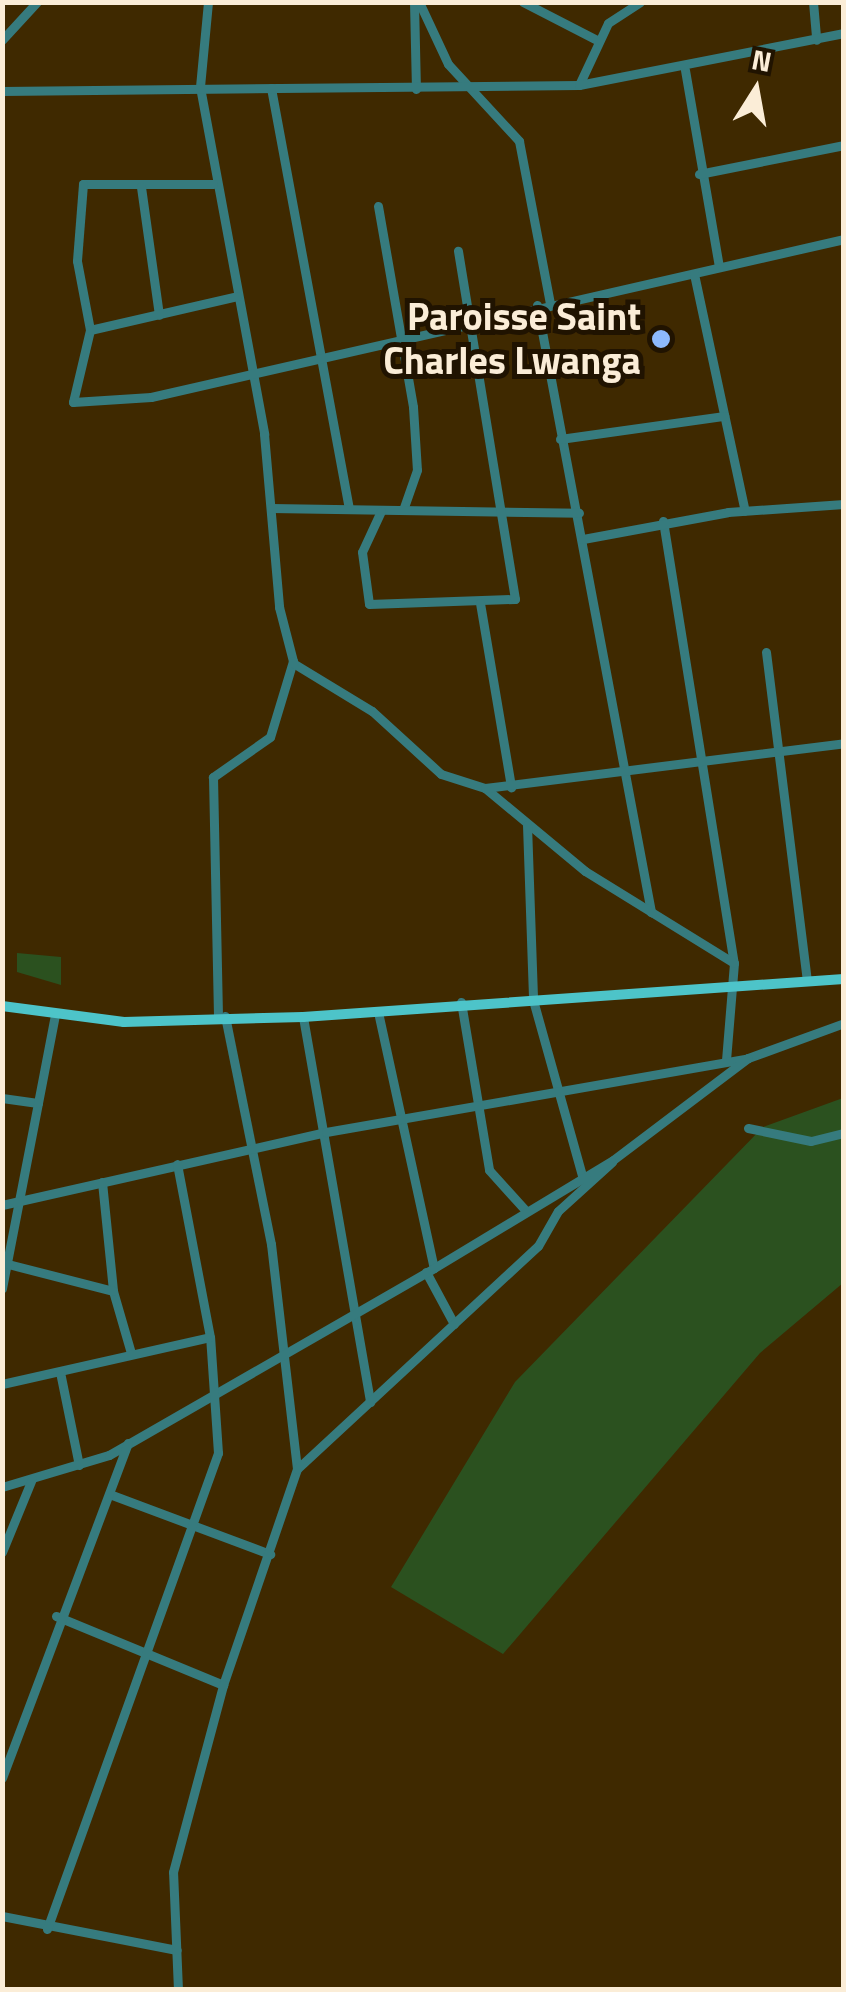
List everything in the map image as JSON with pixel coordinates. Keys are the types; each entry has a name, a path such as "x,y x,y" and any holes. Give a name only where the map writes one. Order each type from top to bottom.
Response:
{"main road":[{"path":"2,1006 124,1022 221,1016 302,1017 461,1002 844,979"}],"street":[{"path":"2,40 37,2"},
{"path":"178,1990 176,1854 223,1685 297,1469 286,1352 254,1147 221,1016 213,776 270,737 293,663 252,372 213,184 200,87 208,2"},
{"path":"416,2 416,89"},
{"path":"416,2 472,92 523,152 550,302"},
{"path":"524,2 597,40"},
{"path":"580,85 597,40 640,2"},
{"path":"814,2 816,40"},
{"path":"2,91 200,87 472,92 580,85 685,70 844,34"},
{"path":"685,70 719,266"},
{"path":"271,88 349,506"},
{"path":"700,174 844,145"},
{"path":"213,184 82,184 78,262 90,330 73,402 132,401 550,302 844,239"},
{"path":"141,187 159,315"},
{"path":"378,206 417,470 403,510"},
{"path":"381,512 362,552 369,604 514,599 505,517 458,251"},
{"path":"694,274 746,511"},
{"path":"90,330 236,296"},
{"path":"537,305 651,912"},
{"path":"560,439 724,416"},
{"path":"583,539 664,521 844,504"},
{"path":"270,508 349,506 381,512 505,517 579,513"},
{"path":"664,521 734,964 726,1060"},
{"path":"480,603 511,786"},
{"path":"766,652 806,980"},
{"path":"293,663 396,729 442,774 485,788 628,777 844,744"},
{"path":"485,788 526,825 734,964"},
{"path":"526,825 533,1000 582,1175"},
{"path":"461,1002 474,1102 489,1170 526,1211"},
{"path":"378,1012 403,1119 430,1270 454,1324"},
{"path":"2,1289 23,1200 55,1015"},
{"path":"302,1017 358,1311 370,1402"},
{"path":"2,1205 474,1102 748,1058 844,1023"},
{"path":"297,1469 454,1324 614,1160 748,1058"},
{"path":"2,1098 38,1103"},
{"path":"748,1128 811,1141 844,1132"},
{"path":"2,1488 79,1465 128,1444 212,1389 430,1270 582,1175 614,1160"},
{"path":"47,1929 143,1652 196,1526 221,1432 212,1389 210,1336 177,1164"},
{"path":"102,1182 113,1291 131,1352"},
{"path":"8,1264 113,1291"},
{"path":"2,1384 210,1336"},
{"path":"60,1372 79,1465"},
{"path":"2,1778 56,1616 112,1496 128,1444"},
{"path":"2,1552 32,1479"},
{"path":"112,1496 270,1554"},
{"path":"56,1616 223,1685"},
{"path":"2,1916 47,1929 177,1950"}],"green space":[{"path":"17,953 61,957 61,985 17,972"},
{"path":"843,1098 843,1283 760,1353 503,1654 391,1587 515,1382 763,1127"}],"place":[{"name":"Paroisse Saint Charles Lwanga","path":"661,339"}]}
